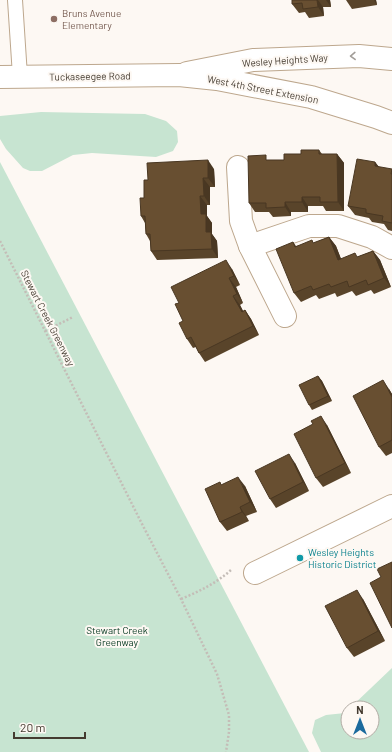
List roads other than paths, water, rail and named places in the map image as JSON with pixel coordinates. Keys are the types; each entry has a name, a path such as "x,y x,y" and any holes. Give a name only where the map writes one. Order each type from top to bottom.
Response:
{"street":[{"name":"Wesley Heights Way","path":"179,75 253,60 359,56 392,59"},
{"name":"Tuckaseegee Road","path":"10,77 179,75"},
{"name":"West 4th Street Extension","path":"179,75 224,80 311,97 392,123"},
{"path":"238,167 241,221 250,246 285,316"},
{"path":"250,246 309,226 338,226 372,237 392,248"},
{"path":"255,573 392,506"}],"lane":[{"path":"10,77 15,0"}],"place":[{"name":"Bruns Avenue Elementary","path":"54,19"},
{"name":"Wesley Heights Historic District","path":"300,558"}],"park label":[{"name":"Stewart Creek Greenway","path":"117,636"}]}
